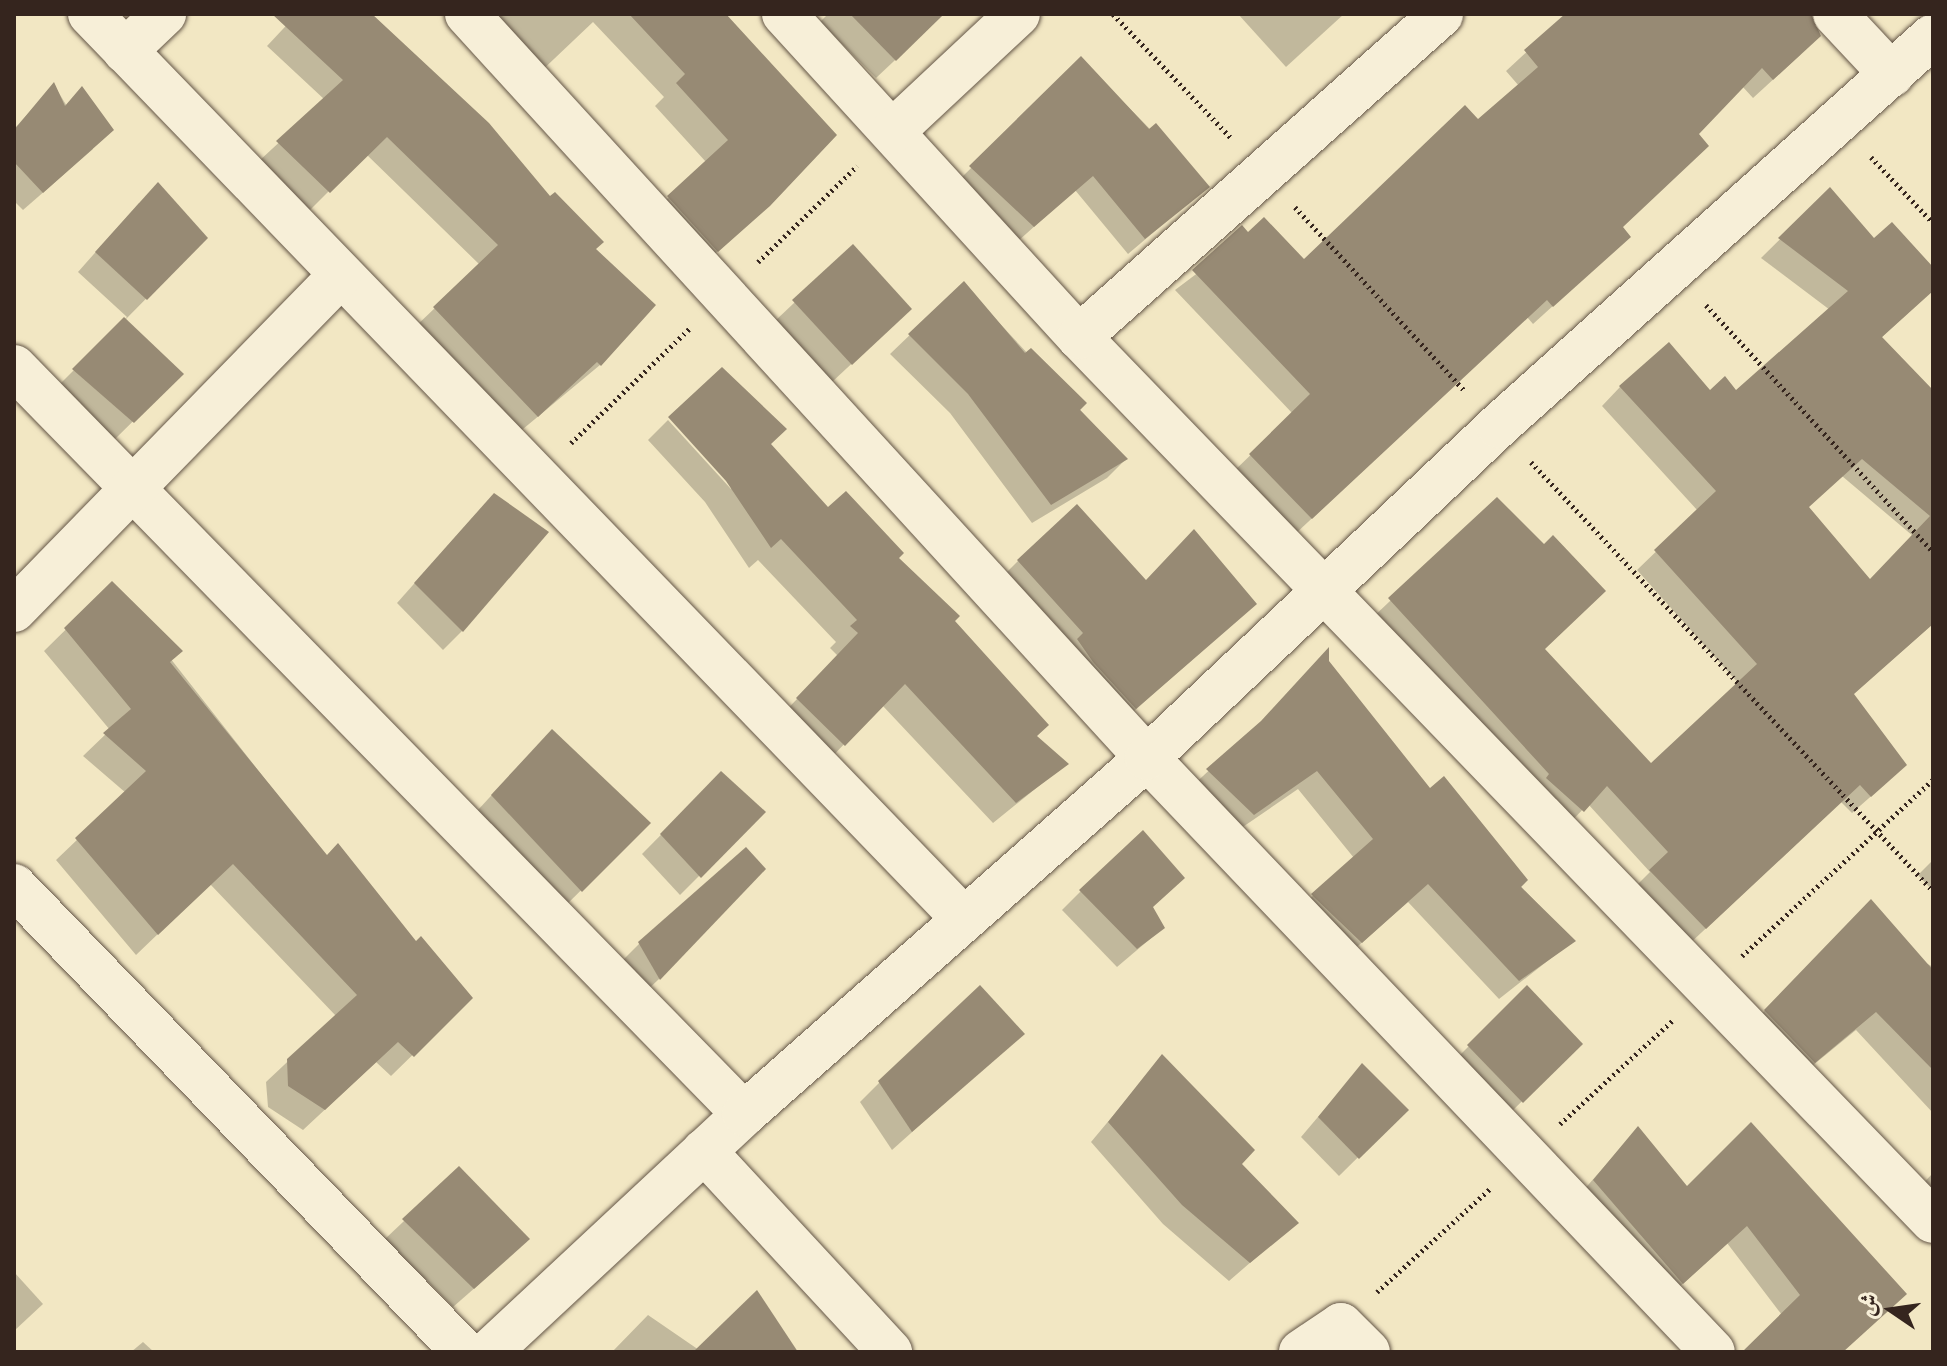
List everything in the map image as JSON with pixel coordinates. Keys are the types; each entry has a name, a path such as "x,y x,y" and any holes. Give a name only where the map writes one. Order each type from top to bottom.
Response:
{"street":[{"path":"90,14 339,277 963,918"},
{"path":"125,51 164,14"},
{"path":"467,14 1147,758 1713,1352"},
{"path":"784,14 1079,337 1327,588 1933,1221"},
{"path":"893,131 1018,14"},
{"path":"1079,337 1441,14"},
{"path":"1835,14 1892,75"},
{"path":"489,1352 744,1114 1147,758 1498,426 1933,36"},
{"path":"14,610 134,492 339,277"},
{"path":"14,367 744,1114"},
{"path":"14,886 464,1352"},
{"path":"704,1151 890,1352"},
{"path":"1301,1352 1341,1325 1368,1352"}],"path":[{"path":"1113,14 1933,891"},
{"path":"1839,122 1933,223"},
{"path":"1674,269 1933,552"},
{"path":"1709,987 1933,780"}],"building":[{"path":"272,14 372,14 489,123 550,196 555,192 604,242 596,249 656,305 601,366 597,362 538,417 433,307 498,245 387,137 330,193 276,141 343,80"},
{"path":"629,14 726,14 837,135 770,206 718,252 667,196 728,140 676,83 685,74"},
{"path":"850,14 944,14 896,61"},
{"path":"1565,14 1811,14 1821,36 1773,80 1762,68 1699,134 1709,146 1623,227 1631,237 1553,307 1547,300 1312,519 1249,454 1310,394 1192,270 1242,225 1248,232 1264,217 1304,259 1465,105 1478,119 1538,67 1524,50"},
{"path":"1081,56 1149,129 1156,123 1210,187 1145,239 1093,176 1034,227 969,166"},
{"path":"54,82 65,106 82,86 114,130 43,193 14,162 14,130"},
{"path":"158,182 208,238 147,300 95,252"},
{"path":"1830,187 1874,238 1892,222 1933,267 1933,291 1882,337 1933,390 1933,624 1854,694 1907,765 1871,797 1860,785 1706,929 1649,870 1668,852 1607,786 1584,812 1546,778 1549,774 1388,598 1497,497 1544,544 1553,535 1606,591 1545,649 1651,763 1757,664 1654,550 1716,491 1619,386 1669,342 1710,390 1725,376 1736,390 1848,291 1778,238","holes":["1862,459 1930,516 1870,579 1809,507"]},
{"path":"853,244 912,309 852,365 792,300"},
{"path":"964,281 1025,353 1031,348 1087,403 1080,410 1128,459 1051,505 968,394 908,334"},
{"path":"124,317 184,374 134,423 72,369"},
{"path":"722,367 787,429 771,444 828,507 846,491 904,553 899,558 960,616 955,621 1049,725 1037,736 1069,764 1016,803 905,684 845,746 796,698 858,633 850,626 857,620 781,539 771,548 726,481 668,417"},
{"path":"494,493 549,532 463,632 414,583"},
{"path":"1077,504 1146,580 1194,529 1257,604 1136,709 1093,662 1077,639 1083,633 1017,560"},
{"path":"112,581 183,651 170,662 327,855 338,843 416,941 421,936 473,998 414,1057 398,1042 325,1110 288,1086 287,1059 357,995 233,864 158,935 75,838 146,771 103,733 131,709 64,628"},
{"path":"1329,647 1329,661 1430,788 1444,776 1528,880 1521,887 1576,941 1519,981 1428,884 1362,943 1311,894 1373,839 1317,771 1254,815 1206,769 1261,721"},
{"path":"552,729 651,823 582,892 491,795"},
{"path":"721,771 766,812 701,878 660,834"},
{"path":"1143,830 1185,878 1153,907 1165,928 1137,949 1079,890"},
{"path":"746,847 766,869 660,980 638,942"},
{"path":"1871,899 1933,970 1933,1070 1876,1012 1815,1063 1764,1010"},
{"path":"980,985 1025,1034 912,1132 878,1081"},
{"path":"1527,985 1583,1044 1523,1103 1467,1045"},
{"path":"1162,1054 1255,1150 1242,1164 1299,1223 1250,1263 1182,1205 1108,1122"},
{"path":"1362,1063 1409,1110 1359,1159 1318,1117"},
{"path":"1751,1122 1907,1294 1843,1352 1742,1352 1800,1295 1747,1226 1683,1284 1593,1180 1638,1126 1687,1186"},
{"path":"459,1166 530,1239 474,1289 402,1219"},
{"path":"757,1290 798,1352 693,1352"}]}
